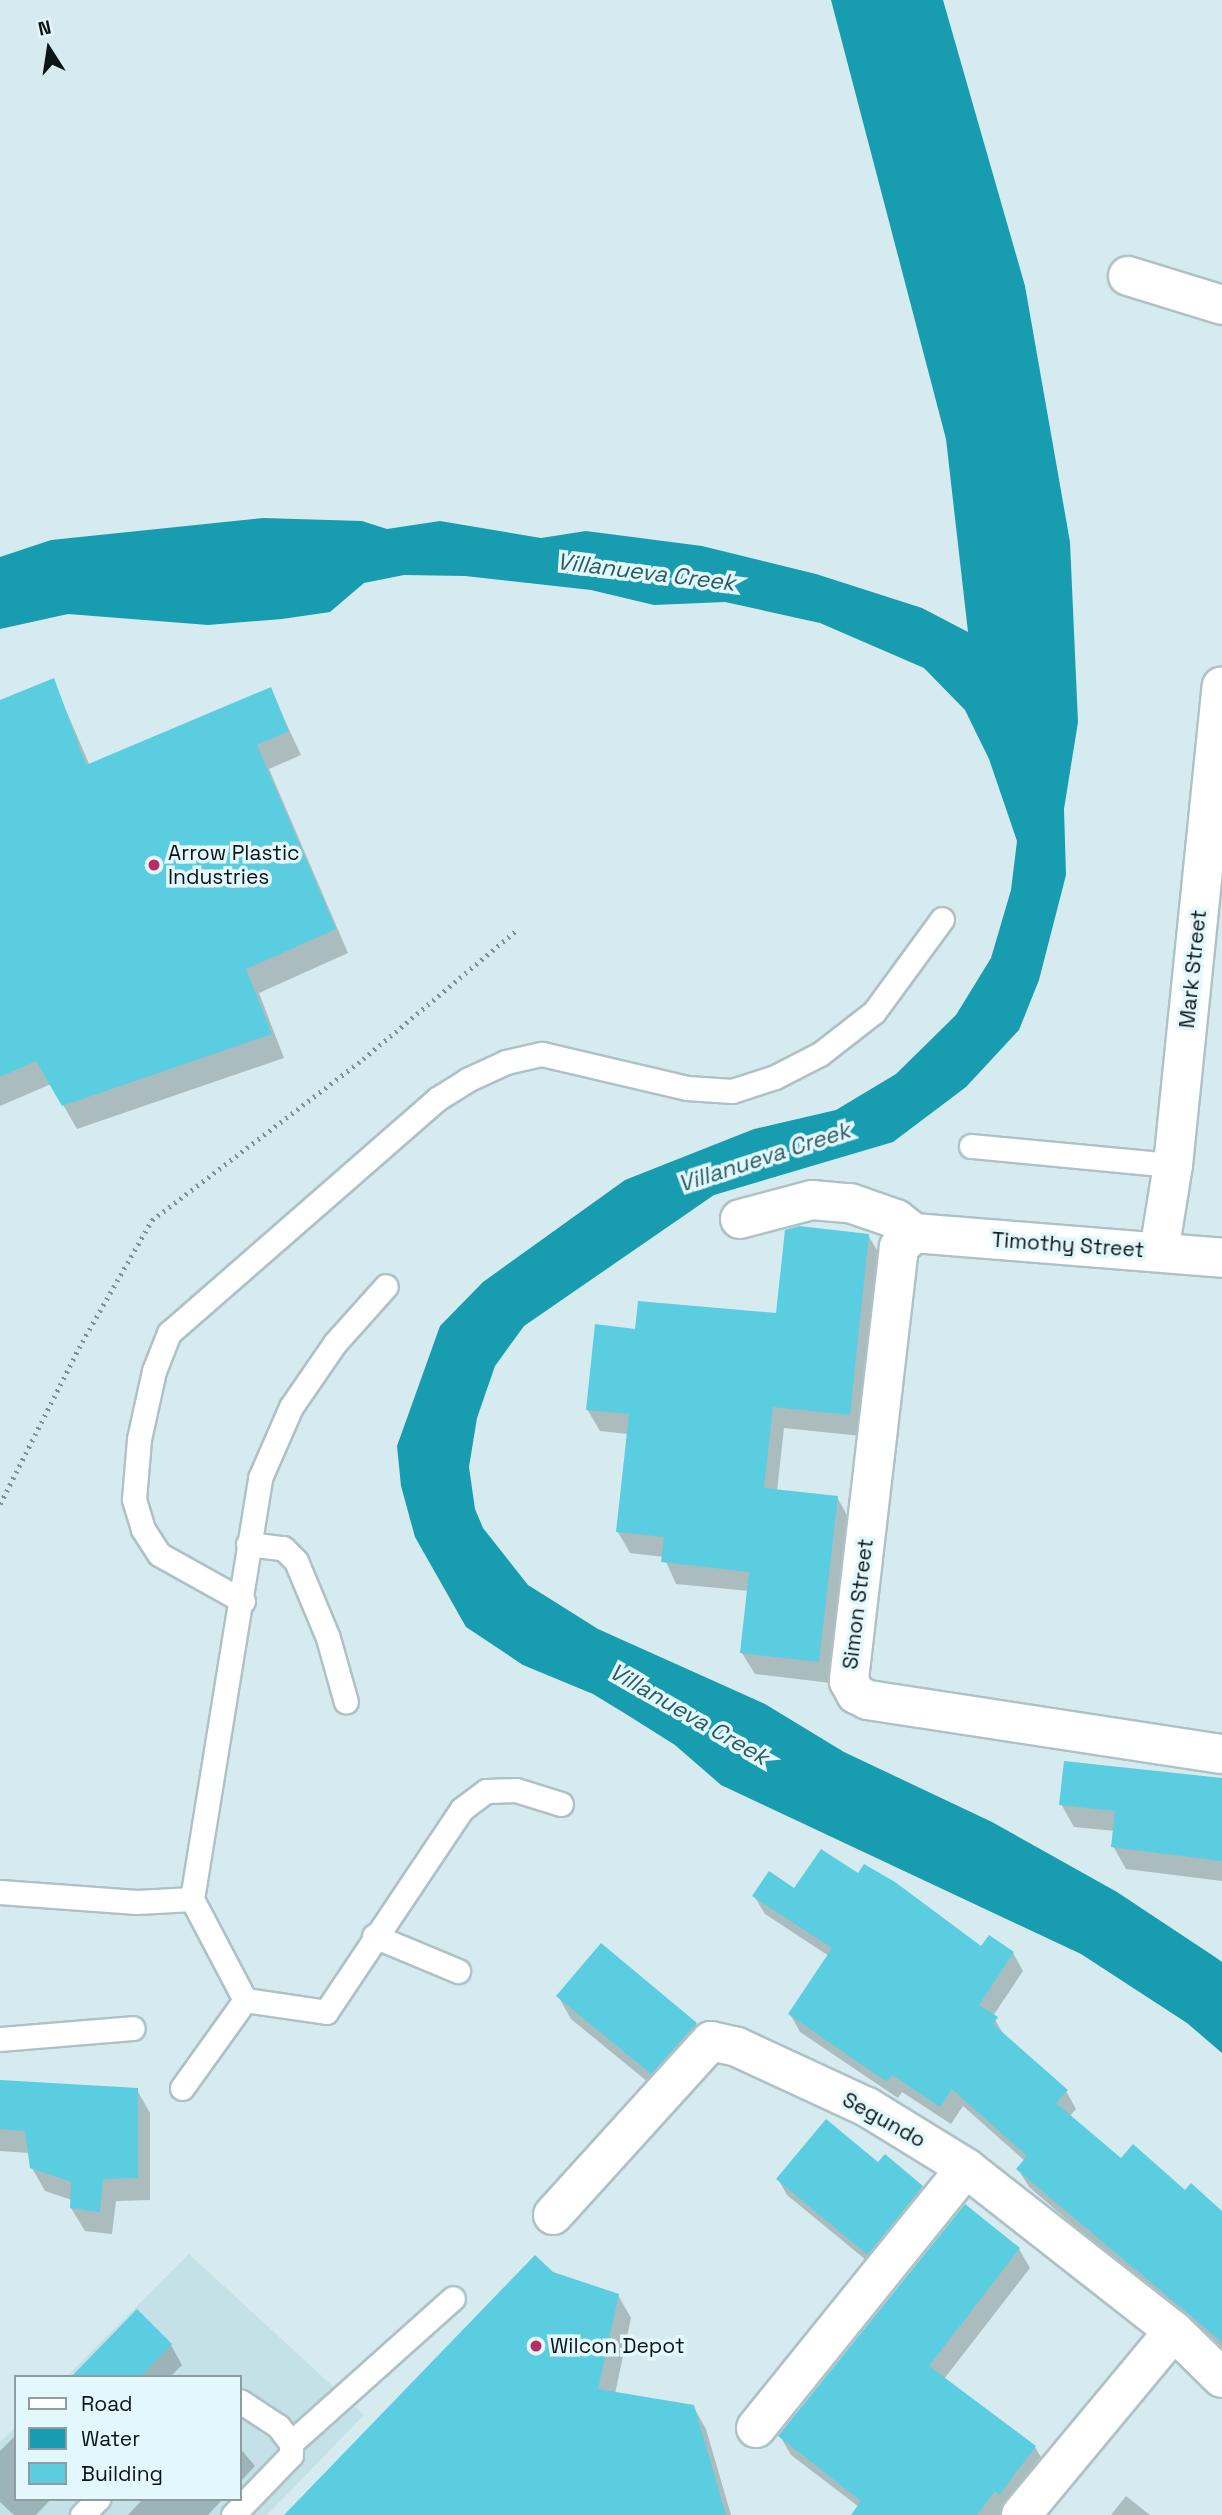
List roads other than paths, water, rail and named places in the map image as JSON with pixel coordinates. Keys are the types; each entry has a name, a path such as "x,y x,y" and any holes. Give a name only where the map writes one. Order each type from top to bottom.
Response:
{"street":[{"path":"1128,276 1222,304"},
{"name":"Mark Street","path":"1159,1252 1173,1165 1217,782 1222,687"},
{"path":"740,1219 813,1200 850,1202 896,1219 914,1233"},
{"name":"Timothy Street","path":"914,1233 1222,1258"},
{"name":"Simon Street","path":"914,1233 900,1247 849,1681 856,1694 868,1700 1222,1754"},
{"name":"Segundo","path":"554,2215 711,2041 737,2047 867,2107 966,2168 1174,2331 1222,2378"},
{"path":"756,2428 966,2168"},
{"path":"1021,2515 1174,2331"}],"lane":[{"path":"243,1601 159,1554 143,1529 134,1499 139,1439 155,1371 169,1333 437,1099 467,1080 506,1062 542,1054 687,1088 732,1091 820,1054 874,1012 942,919"},
{"path":"971,1146 1173,1165"},
{"path":"245,2000 192,1899 243,1601 248,1544 260,1478 291,1407 335,1343 386,1286"},
{"path":"248,1544 284,1548 296,1562 328,1639 346,1702"},
{"path":"245,2000 326,2012 374,1936 462,1809 486,1791 516,1790 561,1804"},
{"path":"0,1892 137,1902 192,1899"},
{"path":"374,1936 458,1971"},
{"path":"182,2088 245,2000"},
{"path":"0,2039 133,2028"},
{"path":"291,2443 453,2298"},
{"path":"233,2515 291,2455 291,2443 278,2426 242,2402"},
{"path":"82,2515 96,2501"}],"water":[{"name":"Villanueva Creek","path":"831,0 943,0 1025,286 1070,542 1078,722 1064,809 1066,875 1039,980 1019,1030 966,1087 893,1142 714,1195 524,1326 495,1366 477,1418 469,1467 475,1509 483,1528 528,1585 598,1629 765,1704 844,1752 992,1822 1117,1892 1222,1962 1222,2053 1187,2023 1081,1954 721,1785 675,1745 629,1716 593,1694 523,1665 466,1627 415,1537 401,1486 397,1446 440,1326 483,1282 625,1180 754,1129 836,1110 896,1074 956,1015 991,958 1011,890 1017,841 989,759 965,710 924,668 820,623 725,602 654,605 591,590 465,576 404,575 364,583 330,612 282,619 208,625 68,614 0,629 0,557 51,540 263,518 362,521 387,529 440,521 541,538 586,531 702,546 816,574 922,608 968,632 946,439"}],"place":[{"name":"Arrow Plastic Industries","path":"154,865"},
{"name":"Wilcon Depot","path":"536,2346"}]}
